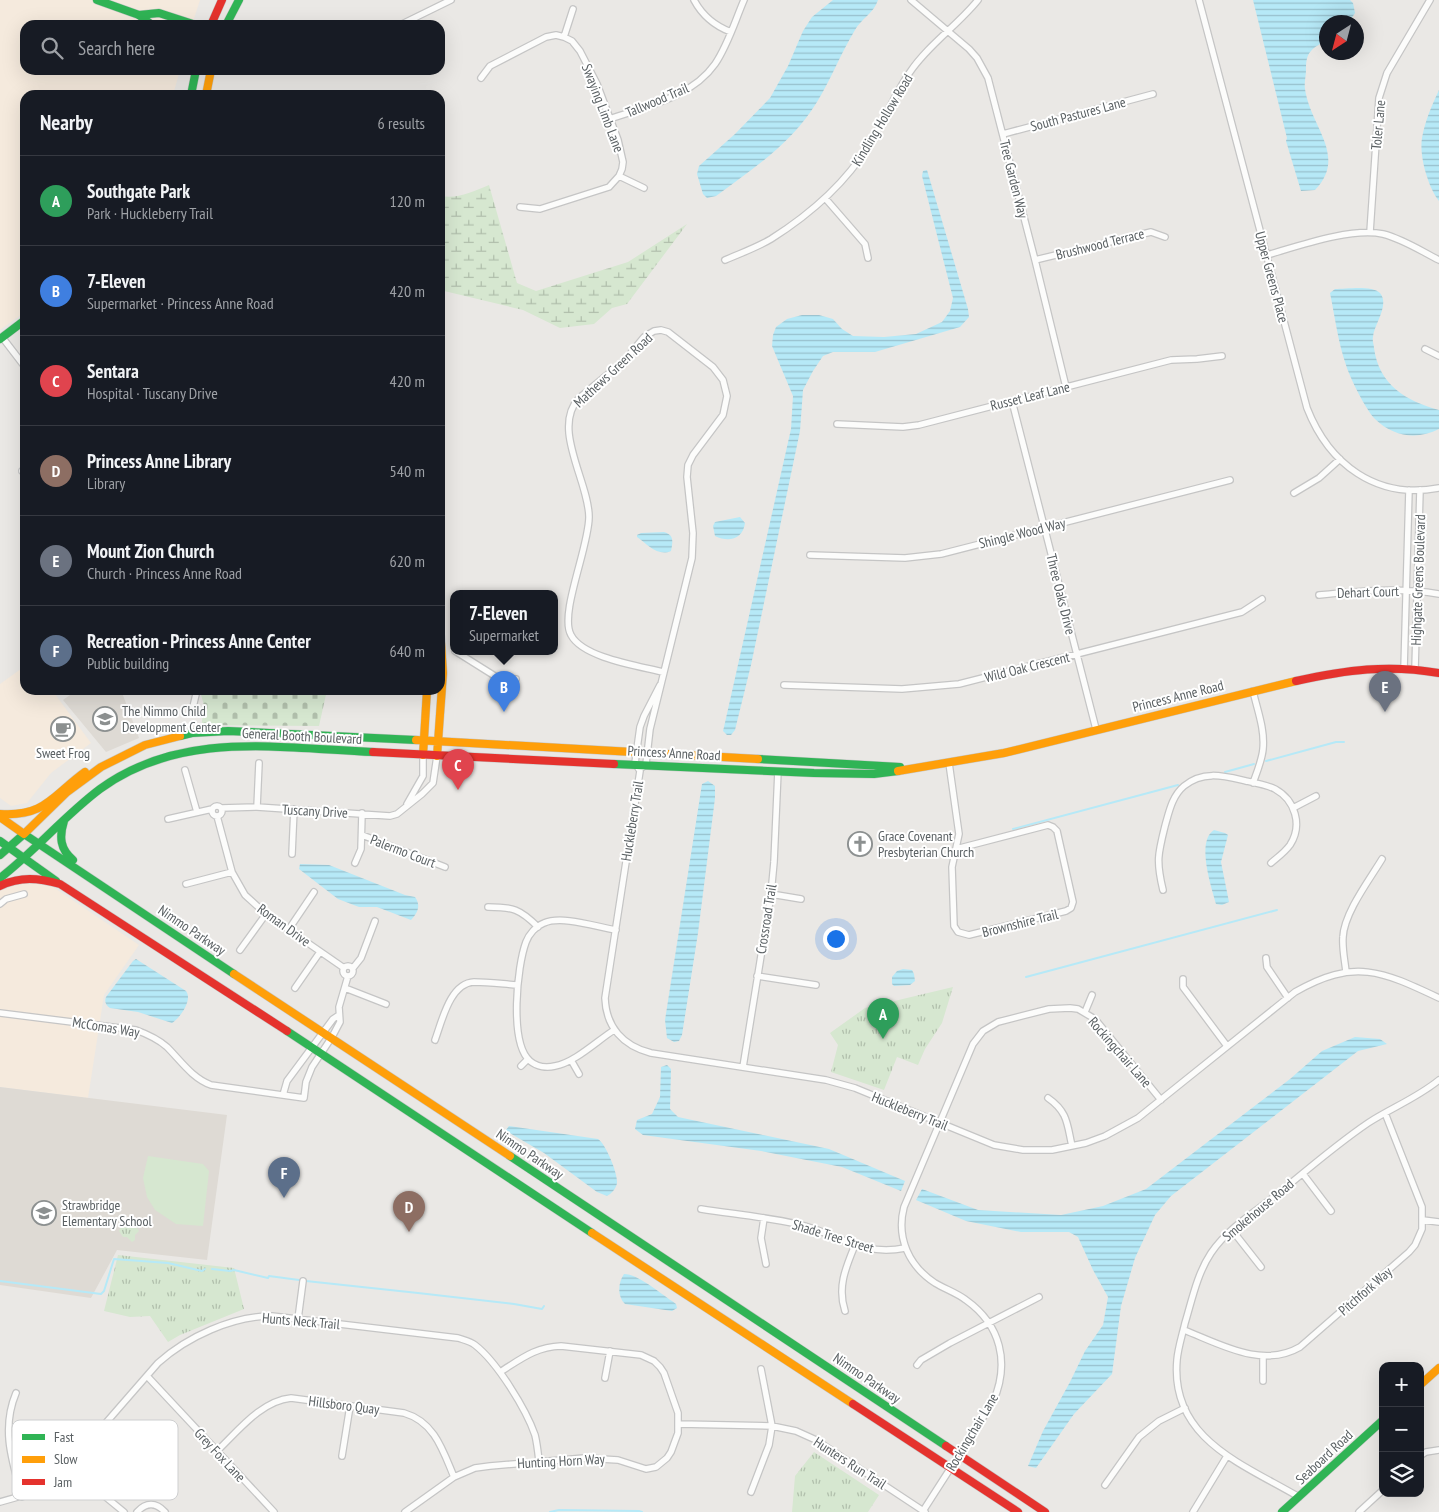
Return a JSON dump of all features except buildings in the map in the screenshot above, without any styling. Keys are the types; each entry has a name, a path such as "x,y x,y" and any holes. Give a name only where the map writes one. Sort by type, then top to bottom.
{"main road":[{"path":"97,0 139,15 146,20"},
{"path":"213,20 222,0"},
{"path":"229,20 239,0"},
{"path":"139,15 159,13 181,20"},
{"path":"192,90 195,75"},
{"path":"207,90 210,75"},
{"path":"1,338 20,324"},
{"name":"Princess Anne Road","path":"437,756 868,774 925,767 1004,753 1096,729 1336,672 1404,668 1439,673"},
{"path":"423,755 427,695"},
{"path":"437,756 442,695"},
{"name":"General Booth Boulevard","path":"0,855 67,792 101,767 145,745 192,732 240,731 438,740"},
{"name":"Princess Anne Road","path":"438,740 648,753 769,758 876,766 925,767"},
{"name":"General Booth Boulevard","path":"0,878 24,859 88,798 118,777 151,761 194,749 239,746 437,756"},
{"path":"0,816 19,816 37,812 80,774 86,770 101,767"},
{"name":"Nimmo Parkway","path":"0,816 24,834 1045,1512"},
{"path":"64,821 60,838 62,849 66,854 118,889 140,910"},
{"path":"0,841 60,884 321,1053 558,1212 1018,1512"},
{"path":"0,886 12,880 29,877 60,884"},
{"path":"1424,1381 1439,1368"},
{"name":"Seaboard Road","path":"1282,1512 1379,1424"}],"street":[{"path":"410,20 451,0"},
{"path":"694,0 710,21 731,32"},
{"name":"Tallwood Trail","path":"610,119 678,94 694,85 709,72 716,63 744,0"},
{"name":"Tree Garden Way","path":"911,0 969,49 982,67 992,90 1066,387"},
{"name":"Kindling Hollow Road","path":"725,260 770,240 825,198 840,184 861,157 910,72 929,48 964,17 978,0"},
{"name":"Upper Greens Place","path":"1199,0 1307,408 1321,437 1340,459 1358,474 1369,480 1394,488 1409,490 1439,488"},
{"name":"Toler Lane","path":"1370,232 1379,98 1387,73 1430,0"},
{"path":"480,78 490,66 546,37 556,35 564,37 574,9"},
{"name":"Swaying Limb Lane","path":"564,37 580,50 597,84 622,153 623,162 620,176"},
{"name":"South Pastures Lane","path":"1003,134 1153,94"},
{"path":"520,207 540,209 603,190 614,183 620,176 644,188"},
{"path":"825,198 865,244 868,258"},
{"name":"Brushwood Terrace","path":"1035,260 1151,232 1164,237"},
{"path":"1267,256 1345,234 1370,232 1392,237 1439,260"},
{"name":"Mathews Green Road","path":"646,764 650,729 660,685 664,672 692,558 692,533 687,477 688,465 693,455 723,415 727,396 723,380 713,367 668,332 661,330 654,331 644,337 625,360 574,403 570,412 569,433 589,515 583,553 567,616 571,637 582,649 597,655 664,672"},
{"path":"1,338 20,361"},
{"path":"1425,349 1439,356"},
{"name":"Russet Leaf Lane","path":"837,424 904,427 920,425 1171,360 1222,356"},
{"name":"Three Oaks Drive","path":"1012,401 1096,729"},
{"path":"1294,493 1319,478 1340,459"},
{"name":"Shingle Wood Way","path":"810,555 905,558 941,554 1230,480"},
{"name":"Highgate Greens Boulevard","path":"1404,668 1409,490"},
{"name":"Highgate Greens Boulevard","path":"1415,669 1420,490"},
{"name":"Dehart Court","path":"1319,595 1367,590 1439,594"},
{"name":"Wild Oak Crescent","path":"784,685 902,689 935,687 982,679 1242,612 1262,599"},
{"path":"461,655 498,678 516,679"},
{"name":"Mathews Green Road","path":"636,752 644,716 660,685"},
{"path":"1253,691 1263,731 1261,760 1254,783"},
{"path":"193,707 196,695"},
{"name":"Huckleberry Trail","path":"636,752 635,763 640,771 605,998 607,1015 614,1030 628,1044 645,1051 842,1084 994,1145 1039,1151 1072,1146 1105,1136 1138,1118 1288,998 1322,978 1346,972 1368,972 1394,977 1439,998"},
{"path":"406,806 423,776 423,755"},
{"name":"Tuscany Drive","path":"221,808 257,807 390,816 397,814 432,783 437,756"},
{"path":"257,807 259,763"},
{"name":"Brownshire Trail","path":"949,763 959,834 952,867 954,926 958,932 968,935 1066,912 1071,908 1073,902 1057,831 1053,827 1048,825 956,849"},
{"path":"640,771 646,764"},
{"path":"185,770 197,812"},
{"name":"Crossroad Trail","path":"743,1067 771,894 778,771"},
{"path":"1163,890 1158,871 1158,855 1169,809 1180,790 1195,779 1211,775 1254,783 1276,790 1284,795 1293,808 1297,822 1295,837 1285,852 1271,863"},
{"path":"1293,808 1316,796"},
{"path":"168,819 212,809 215,806 221,808 221,812 217,816 212,814 212,809"},
{"path":"292,854 294,809"},
{"path":"355,864 361,849 362,813"},
{"name":"Roman Drive","path":"217,816 232,872 245,895 266,914 344,968"},
{"name":"Palermo Court","path":"362,836 444,867"},
{"path":"1346,972 1343,946 1344,926 1348,915 1382,859"},
{"path":"186,884 232,872"},
{"path":"289,929 314,892"},
{"path":"0,904 24,894"},
{"path":"771,894 801,899"},
{"path":"488,907 507,907 519,910 538,926"},
{"path":"240,950 266,914"},
{"path":"614,1030 571,1060 557,1066 535,1065 528,1059 522,1048 519,1030 517,986 526,942 538,926 557,920 616,930"},
{"path":"321,1053 332,1038 340,1022 340,1003 348,976 353,973 353,968 361,958 375,921"},
{"path":"295,988 320,952"},
{"path":"1266,958 1268,967 1288,998"},
{"path":"348,976 344,973 344,968 348,966 353,968"},
{"path":"757,976 816,985"},
{"path":"1183,979 1183,988 1226,1046"},
{"path":"434,1040 452,995 461,986 474,982 517,986"},
{"path":"345,988 386,1004"},
{"path":"1085,1012 1092,996"},
{"name":"Rockingchair Lane","path":"924,1511 993,1402 1002,1371 997,1340 981,1313 965,1298 944,1289 923,1274 910,1258 905,1248 901,1228 904,1207 973,1044 983,1031 998,1022 1049,1009 1070,1008 1085,1012 1095,1019 1161,1100"},
{"name":"McComas Way","path":"0,1013 136,1030 165,1046 196,1077 211,1085 304,1098 306,1082 312,1067 321,1053"},
{"path":"283,1095 288,1081 333,1019 339,1015"},
{"path":"520,1066 528,1059"},
{"path":"571,1060 579,1074"},
{"name":"Smokehouse Road","path":"1299,1497 1227,1456 1204,1437 1190,1419 1180,1395 1177,1373 1179,1346 1196,1284 1213,1250 1232,1230 1358,1130 1419,1095 1439,1080"},
{"path":"1048,1098 1059,1106 1066,1119 1072,1146"},
{"path":"1385,1113 1422,1207 1423,1220 1439,1222"},
{"path":"1302,1174 1331,1211"},
{"name":"Shade Tree Street","path":"701,1209 800,1224 855,1245 882,1251 905,1248"},
{"path":"764,1218 762,1238 766,1264"},
{"name":"Pitchfork Way","path":"1184,1330 1236,1350 1263,1356 1277,1356 1292,1351 1340,1314 1409,1252 1420,1235 1423,1220"},
{"path":"1232,1230 1261,1267"},
{"path":"844,1311 841,1295 842,1282 855,1245"},
{"path":"298,1319 302,1281"},
{"path":"917,1365 921,1360 1039,1297"},
{"name":"Hunts Neck Trail","path":"108,1420 158,1362 178,1346 236,1320 260,1316 298,1319 458,1338 474,1344 500,1372 531,1425 538,1446 539,1461"},
{"name":"Hunting Horn Way","path":"405,1512 454,1477 483,1467 560,1458 605,1458 651,1469 662,1463 671,1452 678,1432 677,1406 660,1367 654,1361 641,1355 550,1346 533,1351 500,1372"},
{"path":"605,1378 610,1351"},
{"path":"1263,1356 1263,1381"},
{"path":"751,1492 769,1445 772,1426 761,1369"},
{"name":"Grey Fox Lane","path":"146,1376 274,1512"},
{"path":"12,1461 8,1440 9,1418 16,1393"},
{"name":"Hillsboro Quay","path":"217,1451 262,1409 275,1401 292,1398 404,1413 417,1418 431,1429 436,1436 454,1477"},
{"path":"342,1456 350,1406"},
{"path":"1105,1485 1139,1437 1159,1421 1185,1408"},
{"name":"Hunters Run Trail","path":"679,1424 772,1426 796,1431 816,1440 924,1511"},
{"path":"1424,1453 1439,1450"},
{"path":"1193,1512 1227,1456"},
{"path":"1359,1512 1379,1494"},
{"path":"109,1500 124,1512"},
{"path":"136,1512 149,1504 158,1506 165,1512"}],"shaded area":[{"path":"0,0 200,0 194,20 20,20 20,75 179,75 174,90 20,90 20,316 0,330"},
{"path":"20,670 20,695 56,695 91,743 51,773 27,803 11,806 0,798 0,684"},
{"name":"The Nimmo Child Development Center","path":"70,695 123,695 139,738 106,752 63,700"},
{"path":"30,882 53,887 139,945 104,995 88,1098 0,1087 0,891 8,887"},
{"path":"0,1087 227,1115 207,1260 117,1250 91,1298 0,1285"}],"green space":[{"path":"489,185 517,283 536,291 628,262 687,224 627,304 612,308 594,324 560,328 523,310 445,291 445,197 459,196"},
{"path":"201,695 326,695 319,726 202,725 203,703"},
{"path":"953,987 942,1023 925,1049 918,1065 897,1057 884,1090 831,1072 838,1045 830,1033 865,1008"},
{"path":"148,1156 203,1164 209,1171 203,1226 176,1224 155,1210 147,1197 143,1178"},
{"path":"123,1223 129,1228 134,1224 139,1231 132,1242 127,1237 123,1237 119,1231"},
{"path":"118,1255 234,1268 244,1309 180,1335 168,1342 150,1316 130,1317 104,1311"},
{"path":"814,1452 879,1495 868,1512 792,1512 795,1476"}],"water":[{"path":"833,0 878,0 874,9 855,30 817,102 796,130 744,176 716,196 707,198 703,194 697,174 699,166 735,134 770,98 788,66 803,31 812,17"},
{"path":"1253,0 1350,0 1353,3 1354,15 1319,15 1319,45 1308,55 1307,60 1305,89 1308,103 1328,153 1328,165 1324,177 1315,190 1301,191 1286,141 1287,138"},
{"path":"1439,90 1439,201 1431,188 1425,171 1421,145 1427,119"},
{"path":"927,170 969,317 960,327 875,352 833,352 823,356 813,371 803,390 800,431 751,665 735,730 731,735 727,735 723,731 791,429 793,396 772,346 773,335 776,327 787,319 802,315 819,315 833,319 842,329 853,336 884,337 916,334 942,322 950,311 953,298 922,176 923,171"},
{"path":"1365,288 1380,293 1383,303 1373,340 1377,361 1388,382 1396,390 1416,402 1439,410 1439,429 1423,435 1406,435 1390,430 1371,415 1348,371 1343,356 1330,293 1335,289"},
{"path":"740,517 745,523 738,536 725,539 715,536 713,526 715,522"},
{"path":"664,532 671,537 671,551 657,551 637,537 641,533"},
{"path":"708,781 715,786 715,798 698,933 682,1035 679,1041 674,1042 667,1038 665,1020 702,784"},
{"path":"1214,830 1228,835 1221,862 1229,902 1222,905 1216,904 1206,864 1206,844"},
{"path":"300,864 329,865 405,895 415,897 418,903 417,912 411,920 377,907 359,907 338,899 299,869"},
{"path":"136,959 186,991 188,995 187,1004 179,1017 172,1023 138,1012 110,1008 106,1005 106,997"},
{"path":"903,969 912,970 915,981 910,985 894,986 892,984 892,977 897,971"},
{"path":"1355,1037 1380,1039 1387,1044 1358,1051 1171,1196 1155,1215 1135,1258 1121,1306 1112,1374 1074,1414 1036,1468 1028,1466 1043,1431 1085,1351 1103,1325 1108,1297 1078,1237 1069,1232 1021,1232 966,1221 916,1200 922,1189 978,1210 1061,1215 1103,1206 1146,1189 1290,1079 1322,1051"},
{"path":"667,1065 671,1069 670,1109 678,1117 829,1149 905,1181 901,1191 842,1167 761,1151 643,1135 635,1129 637,1120 652,1114 660,1097 661,1067"},
{"path":"509,1126 598,1139 614,1166 617,1183 612,1193 607,1196 597,1192 544,1153 508,1132 506,1130"},
{"path":"624,1274 636,1277 649,1284 676,1304 677,1308 672,1311 625,1304 622,1301 619,1289 620,1281"}],"waterway":[{"path":"1266,761 1336,742 1344,742"},
{"path":"1225,772 1254,764"},
{"path":"1013,829 1178,785"},
{"path":"1026,977 1277,910"},
{"path":"0,1281 101,1294 104,1291 114,1259 168,1263 202,1271 205,1269"},
{"path":"212,1269 234,1270 268,1278 269,1276 299,1280"},
{"path":"306,1281 514,1304 542,1309 544,1306"},
{"path":"550,1512 559,1510 642,1512"}],"traffic: fast":[{"path":"97,0 139,15 146,20"},
{"path":"229,20 239,0"},
{"path":"139,15 159,13 181,20"},
{"path":"192,90 195,75"},
{"path":"0,339 20,324"},
{"path":"180,736 192,733 228,731 416,740"},
{"path":"0,878 74,810 100,789 131,770 163,758 197,750 231,747 266,746 373,752"},
{"path":"758,759 900,767"},
{"path":"614,764 814,773 874,774 898,771"},
{"path":"64,821 61,832 63,847 73,860"},
{"path":"0,855 24,834 234,974"},
{"path":"0,841 56,881"},
{"path":"287,1031 592,1233"},
{"path":"510,1156 946,1446"},
{"path":"1282,1512 1379,1424"}],"traffic: slow":[{"path":"207,90 210,75"},
{"path":"898,771 1004,753 1296,681"},
{"path":"423,755 427,695"},
{"path":"437,756 441,695"},
{"path":"0,817 24,834 67,792 101,767 145,745 180,736"},
{"path":"416,740 758,759"},
{"path":"0,814 28,812 38,808 55,797 85,772"},
{"path":"234,974 510,1156"},
{"path":"592,1233 853,1404"},
{"path":"1424,1381 1439,1368"}],"traffic: jam":[{"path":"213,20 222,0"},
{"path":"1296,681 1350,671 1367,670 1402,669 1439,673"},
{"path":"373,752 614,764"},
{"path":"0,886 22,879 45,880 60,884 287,1031"},
{"path":"853,1404 1018,1512"},
{"path":"946,1446 1045,1512"}],"place":[{"name":"7-Eleven","path":"504,712"},
{"name":"Mount Zion Church","path":"1385,712"},
{"name":"The Nimmo Child Development Center","path":"105,719"},
{"name":"Sweet Frog","path":"63,729"},
{"name":"Sentara","path":"458,790"},
{"name":"Grace Covenant Presbyterian Church","path":"860,844"},
{"name":"Southgate Park","path":"883,1039"},
{"name":"Recreation - Princess Anne Center","path":"284,1198"},
{"name":"Strawbridge Elementary School","path":"44,1213"},
{"name":"Princess Anne Library","path":"409,1232"}]}
